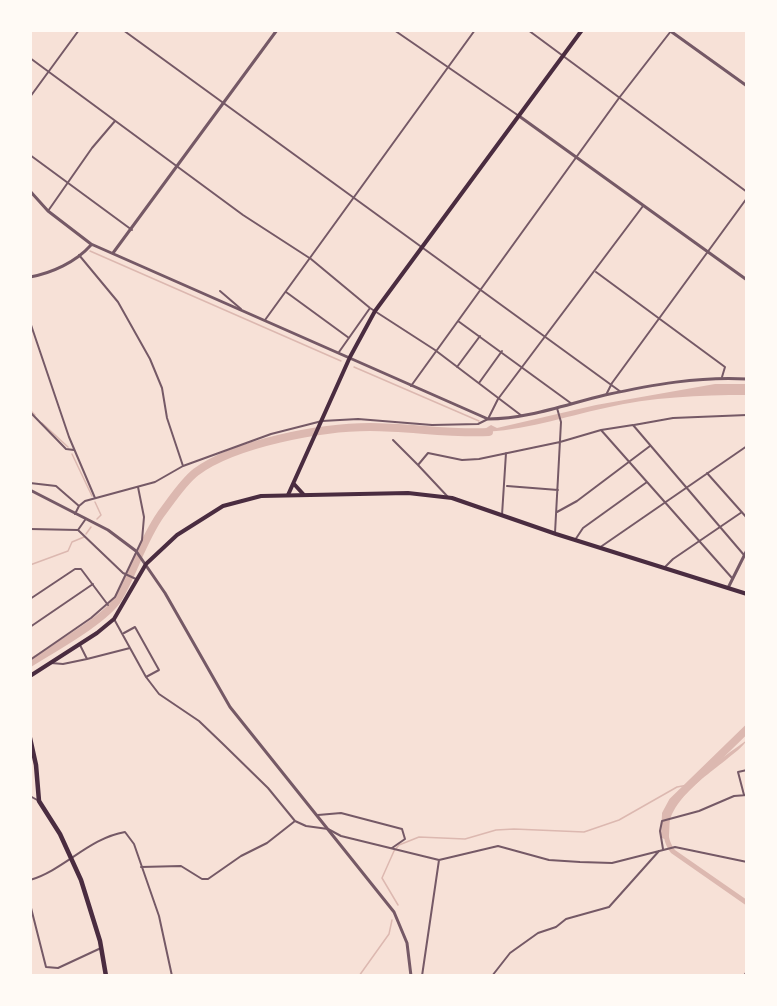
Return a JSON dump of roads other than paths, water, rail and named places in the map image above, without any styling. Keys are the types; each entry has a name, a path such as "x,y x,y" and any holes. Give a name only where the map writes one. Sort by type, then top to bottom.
{"highway":[{"path":"30,738 36,765 39,801 72,860 85,892 101,948 106,976"}],"main road":[{"path":"288,495 372,310 582,30"},
{"path":"294,483 304,495"},
{"path":"30,676 80,645 114,619 139,580 146,564 177,535 223,506 246,498 408,493 448,497 599,548 747,594"}],"street":[{"path":"30,97 79,30"},
{"path":"123,30 480,290 612,383 621,392"},
{"path":"113,254 277,30"},
{"path":"394,30 447,69 519,116 706,253 747,280"},
{"path":"265,320 475,30"},
{"path":"528,30 747,192"},
{"path":"411,386 670,30 747,86"},
{"path":"30,58 243,215 311,259 372,310 435,350 522,416"},
{"path":"48,211 67,182 115,121"},
{"path":"30,155 132,230"},
{"path":"30,191 48,211 91,244 488,419"},
{"path":"606,395 612,383 747,198"},
{"path":"488,419 498,399 643,206"},
{"path":"30,277 55,270 79,255 91,244"},
{"path":"79,255 118,302 150,358 162,388 167,418 183,466"},
{"path":"595,272 725,368 722,378"},
{"path":"220,291 244,311"},
{"path":"286,292 349,338"},
{"path":"339,352 372,310"},
{"path":"457,320 572,404"},
{"path":"30,322 84,478 95,498"},
{"path":"457,367 480,336"},
{"path":"479,384 502,351"},
{"path":"75,514 79,506 95,498 155,482 183,466 271,434 321,423 358,419 458,425 478,424 488,419 522,416 621,392 722,378 747,379"},
{"path":"556,534 561,422 557,408"},
{"path":"30,412 66,449 74,450"},
{"path":"418,465 428,453 462,460 560,442 601,430 673,418 747,415"},
{"path":"633,425 744,555"},
{"path":"601,430 732,578"},
{"path":"393,440 448,497"},
{"path":"557,512 650,446"},
{"path":"599,548 747,446"},
{"path":"502,515 506,485 506,453"},
{"path":"707,473 747,518"},
{"path":"575,540 583,528 647,482"},
{"path":"30,483 56,486 79,506"},
{"path":"506,485 558,490"},
{"path":"30,660 108,605 115,597 142,540 144,517 138,487"},
{"path":"30,490 119,537 146,564 225,699 394,912 407,943 411,976"},
{"path":"664,569 673,559 742,512"},
{"path":"78,530 86,519"},
{"path":"30,529 78,530 126,575 139,580"},
{"path":"728,588 747,550"},
{"path":"30,599 75,569 81,569 108,605"},
{"path":"30,627 93,584"},
{"path":"114,619 124,633 146,677 159,694 199,721 268,788 295,821 314,828 328,829 341,836 439,860 498,846 549,860 612,863 675,847 747,862"},
{"path":"124,633 135,627 159,670 146,677"},
{"path":"80,645 87,659"},
{"path":"51,663 63,664 130,648"},
{"path":"492,976 510,953 538,933 556,927 566,919 599,911 616,901 662,850 660,831 662,821 699,811 727,798 746,795 738,772 747,770"},
{"path":"30,796 39,801"},
{"path":"318,815 341,813 402,829 405,839 392,848"},
{"path":"141,867 181,866 202,879 208,879 240,856 267,843 295,821"},
{"path":"30,880 44,876 108,836 124,832 134,844 159,916 172,976"},
{"path":"422,976 439,860"},
{"path":"30,904 46,967 58,968 101,948"},
{"path":"744,976 747,971"}],"waterway":[{"path":"90,251 341,361"},
{"path":"354,367 479,421"},
{"path":"30,410 35,415"},
{"path":"42,423 68,447"},
{"path":"30,663 77,634 111,607 124,589 161,514 191,476 213,462 256,445 328,430 370,427 489,432"},
{"path":"72,454 92,496"},
{"path":"95,502 101,515 97,519"},
{"path":"86,534 91,527"},
{"path":"30,565 68,551 72,542 84,537"},
{"path":"665,835 666,814 673,801 747,729"},
{"path":"398,905 382,878 399,845 419,837 465,839 496,830 584,832 619,820 677,787 688,785"},
{"path":"359,976 389,934 392,920"}]}
